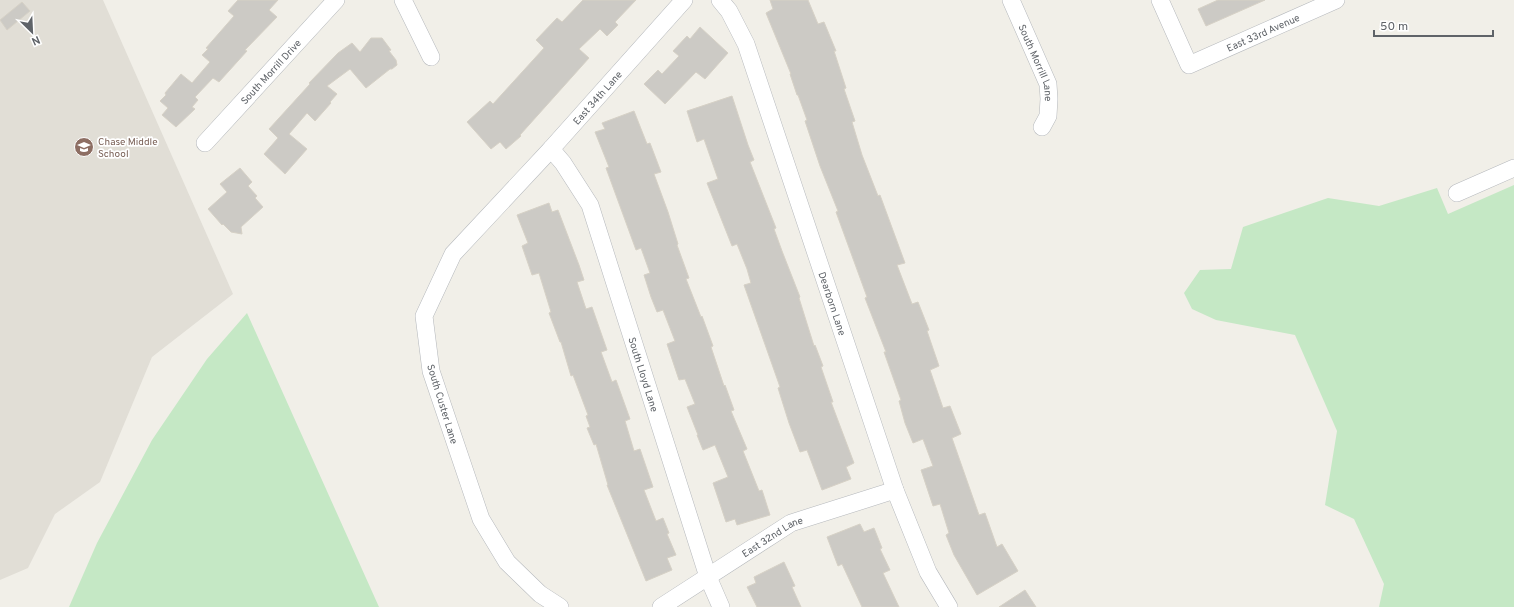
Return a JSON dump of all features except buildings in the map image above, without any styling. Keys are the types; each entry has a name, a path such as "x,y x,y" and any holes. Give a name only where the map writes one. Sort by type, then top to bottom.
{"street":[{"name":"South Morrill Drive","path":"205,143 336,0"},
{"path":"403,0 431,57"},
{"name":"East 34th Lane","path":"509,192 551,149 684,0"},
{"name":"Dearborn Lane","path":"720,0 729,11 746,44 895,490 928,572 949,607"},
{"name":"South Morrill Lane","path":"1011,0 1048,84 1048,116 1042,126"},
{"name":"East 33rd Avenue","path":"1160,0 1189,65 1336,0"},
{"name":"South Lloyd Lane","path":"551,149 564,163 590,205 708,577 721,607"},
{"path":"1457,193 1514,168"},
{"name":"South Custer Lane","path":"509,192 452,254 424,316 431,372 481,519 507,562 540,594 560,607"},
{"name":"East 32nd Lane","path":"661,607 791,523 895,490"}],"shaded area":[{"name":"Chase Middle School","path":"0,0 103,0 233,294 152,357 100,482 55,514 28,568 0,580"}],"green space":[{"path":"1514,185 1514,607 1379,607 1384,584 1354,519 1325,505 1337,431 1295,335 1216,320 1192,309 1184,293 1200,270 1231,269 1243,227 1328,198 1379,206 1437,188 1448,214"},
{"path":"247,313 379,607 69,607 97,543 152,440 207,359"}],"place":[{"name":"Chase Middle School","path":"84,147"}]}
